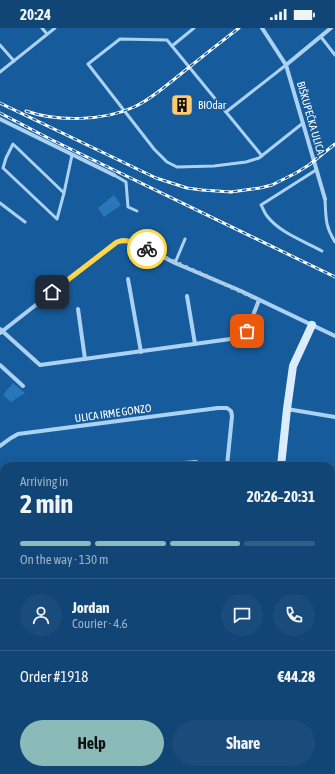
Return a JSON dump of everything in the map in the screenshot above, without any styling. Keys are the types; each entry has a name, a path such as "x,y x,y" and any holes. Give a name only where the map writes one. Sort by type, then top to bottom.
{"street":[{"name":"BIŠKUPEČKA ULICA","path":"262,28 286,65 325,199"},
{"path":"286,65 331,28"},
{"path":"0,119 114,175"},
{"path":"259,300 249,327 243,336 238,338 40,365 1,331 117,242 128,240 259,300 335,336"},
{"path":"128,279 141,352"},
{"path":"187,296 195,344"},
{"path":"78,309 85,359"},
{"path":"281,462 293,366 312,325"},
{"path":"0,365 23,386"},
{"name":"ULICA IRME GONZO","path":"0,446 18,434 227,408 231,411 232,416 227,462"},
{"path":"287,409 335,417"}],"lane":[{"path":"42,28 47,34"},
{"path":"0,72 55,28"},
{"path":"172,46 194,28"},
{"path":"323,28 326,32"},
{"path":"321,37 335,55"},
{"path":"262,156 167,40 120,39 88,64 154,149 167,162 177,168 214,166 246,162 259,158 262,156 303,123"},
{"path":"0,45 14,61"},
{"path":"226,112 286,65"},
{"path":"64,193 13,144 3,168 57,219 64,193 72,155"},
{"path":"316,170 261,205 267,216 287,233 322,251"},
{"path":"114,175 126,182 128,207 137,211"},
{"path":"325,199 326,223 335,242"},
{"path":"0,203 25,222"},
{"path":"175,262 185,239"}],"shaded area":[{"path":"114,195 121,205 104,217 98,208"},
{"path":"13,383 25,393 11,402 3,395"}],"railway":[{"path":"26,111 38,115 66,118 95,117 122,112 146,101 156,94 239,28"},
{"path":"0,103 156,178 187,188 202,190 231,192 272,185 309,165 335,144"},
{"path":"0,113 52,140 335,277"}],"way so far":[{"path":"147,249 259,300 247,331"}],"place":[{"name":"BIOdar","path":"182,105"}],"route":[{"path":"52,292 117,242 128,240 147,249"}]}
